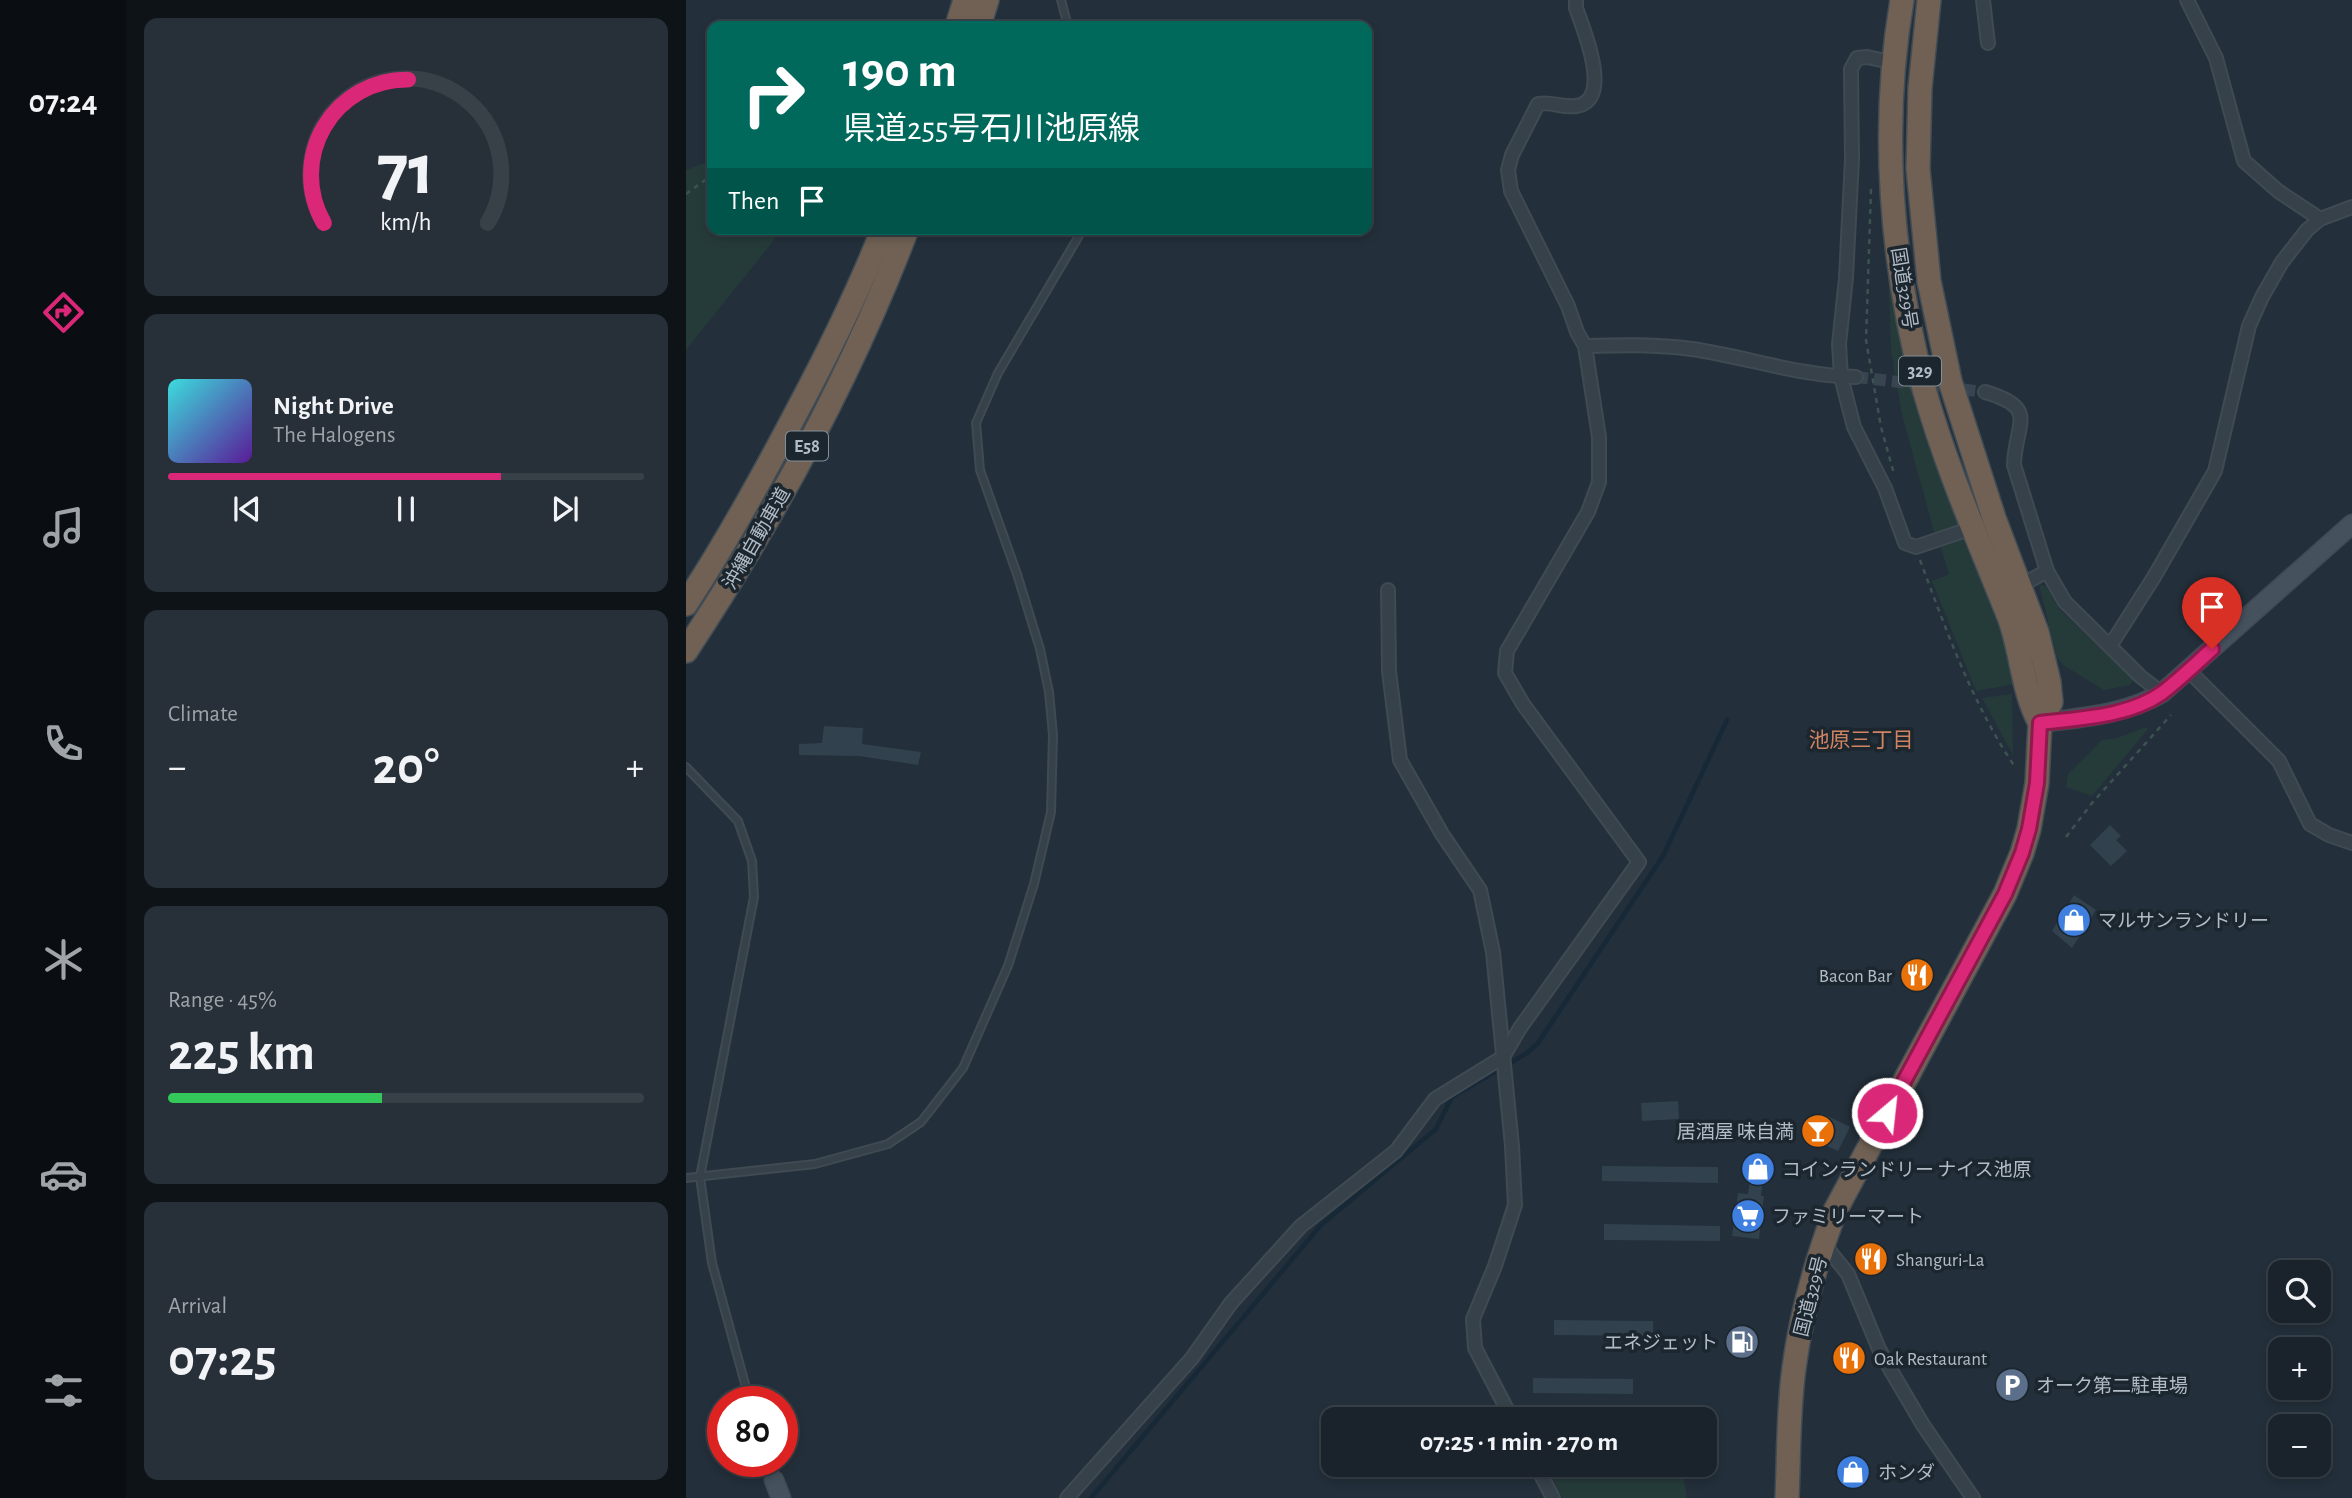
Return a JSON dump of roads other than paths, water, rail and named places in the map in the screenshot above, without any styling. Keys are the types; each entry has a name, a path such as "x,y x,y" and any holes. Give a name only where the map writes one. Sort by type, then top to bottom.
{"highway":[{"path":"959,21 965,0"},
{"path":"981,21 988,0"},
{"name":"国道329号","path":"1902,0 1890,147 1896,231 1906,307 1924,389 1972,528 2010,622 2022,662 2030,705 2040,723"},
{"name":"国道329号","path":"1787,1498 1793,1372 1802,1321 1823,1243 1835,1211 1999,906 2014,873 2034,806 2040,723 2051,702 2037,632 1978,469 1950,382 1929,281 1918,169 1920,88 1929,0"},
{"name":"沖縄自動車道","path":"686,604 750,498 829,350 880,235"},
{"name":"沖縄自動車道","path":"686,651 735,578 791,477 850,360 904,235"}],"main road":[{"path":"2040,723 2119,712 2162,693 2345,537 2352,524"},
{"path":"774,1480 781,1498"}],"street":[{"path":"1067,1498 1192,1358 1231,1303 1301,1226 1396,1151 1435,1099 1503,1057 1520,1028 1639,862 1522,705 1506,673 1507,651 1588,512 1599,482 1599,437 1585,346 1511,191 1508,170 1512,155 1538,104 1547,102 1578,106 1590,98 1594,89 1594,63 1576,8 1576,0"},
{"path":"1983,0 1988,43"},
{"path":"2186,0 2216,58 2244,162 2278,191 2320,219"},
{"path":"1895,63 1867,57 1857,58 1852,69 1852,159 1846,278 1839,344 1842,377 1854,427 1885,488 1905,543 1916,547 1972,528"},
{"path":"2110,646 2154,577 2215,471 2249,326 2262,297 2282,262 2307,230 2320,219 2352,207"},
{"path":"1585,346 1646,345 1693,349 1801,373 1856,377"},
{"path":"1985,392 2009,399 2021,414 2014,465 2047,571 2065,602 2141,677 2162,693"},
{"path":"2020,586 2047,571"},
{"path":"1388,590 1389,671 1400,760 1442,834 1480,890 1493,952 1512,1146 1515,1205 1495,1266 1473,1319 1475,1348 1507,1407"},
{"path":"2188,670 2279,761 2310,824 2329,835 2352,843"},
{"path":"1823,1243 1848,1274 1879,1349 1973,1498"},
{"path":"1542,1477 1553,1498"}],"lane":[{"path":"1062,0 1067,21"},
{"path":"686,1178 814,1164 888,1143 921,1122 962,1068 1008,966 1034,884 1051,812 1053,735 1041,649 980,470 976,424 998,373 1079,235"},
{"path":"686,767 738,821 752,861 754,897 700,1177 712,1263 746,1386"}],"waterway":[{"path":"1091,1498 1321,1225 1436,1129 1452,1097 1527,1053 1538,1043 1663,856 1727,720"}],"tunnel":[{"path":"1856,377 1985,392"}],"place":[{"name":"マルサンランドリー","path":"2074,920"},
{"name":"Bacon Bar","path":"1917,975"},
{"name":"居酒屋 味自満","path":"1818,1131"},
{"name":"コインランドリー ナイス池原","path":"1758,1169"},
{"name":"ファミリーマート","path":"1748,1216"},
{"name":"Shanguri-La","path":"1871,1259"},
{"name":"エネジェット","path":"1742,1342"},
{"name":"Oak Restaurant","path":"1849,1358"},
{"name":"オーク第二駐車場","path":"2012,1385"},
{"name":"ホンダ","path":"1853,1472"}],"district":[{"name":"池原三丁目","path":"1861,740"}]}
